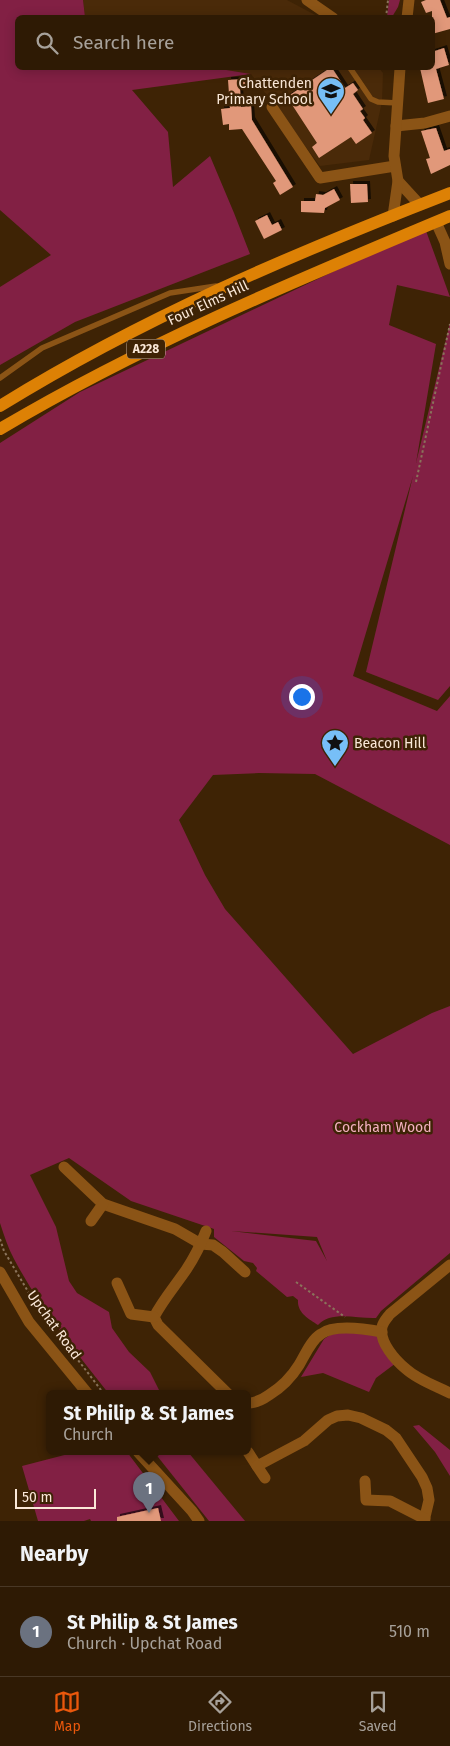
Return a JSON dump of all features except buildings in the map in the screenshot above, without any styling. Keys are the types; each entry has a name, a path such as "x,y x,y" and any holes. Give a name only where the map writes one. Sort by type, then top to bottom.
{"main road":[{"name":"A228","path":"392,216 450,193"},
{"name":"Four Elms Hill","path":"0,406 36,384 152,322 229,284 392,216"},
{"name":"A228","path":"436,222 450,216"},
{"name":"Four Elms Hill","path":"0,429 76,385 196,325 297,280 436,222"}],"street":[{"path":"307,0 329,15"},
{"path":"406,15 409,0"},
{"path":"392,216 398,181 396,126 400,70"},
{"path":"272,107 320,178 396,166"},
{"path":"396,126 425,123 450,116"},
{"path":"398,181 420,205"},
{"path":"436,222 445,242 450,264"},
{"path":"64,1167 103,1204 176,1229 201,1244 212,1245 245,1272"},
{"path":"91,1221 103,1204"},
{"path":"154,1317 187,1268 206,1231"},
{"path":"450,1265 390,1314 384,1321 382,1332 383,1340 390,1352 406,1370 450,1393"},
{"name":"Upchat Road","path":"0,1272 29,1322 85,1390"},
{"path":"117,1283 131,1314 154,1317"},
{"path":"154,1317 158,1325 205,1374 223,1390"},
{"path":"251,1402 262,1400 288,1381 320,1334 329,1330 349,1329 366,1329 382,1332"},
{"path":"257,1466 304,1441 328,1420 337,1416 360,1418 386,1430 396,1438 422,1477 427,1488 429,1500 424,1520 390,1501 366,1500 365,1481"},
{"path":"141,1455 199,1521"},
{"path":"250,1455 265,1478"}],"lane":[{"path":"351,70 371,99 378,102 398,103"},
{"path":"0,378 42,348 170,293 229,284"}],"path":[{"path":"386,15 388,0"},
{"path":"416,482 450,324"},
{"path":"0,1239 4,1251 36,1305 101,1390"},
{"path":"296,1282 340,1313 346,1319 349,1329"}],"shaded area":[{"path":"83,0 287,0 315,15 85,15"},
{"name":"Chattenden Primary School","path":"226,70 381,70 383,73 382,102 369,160 320,166 251,74"}],"green space":[{"path":"0,0 83,0 85,15 15,15 15,70 226,70 251,74 132,90 168,132 173,187 210,156 250,254 75,322 0,365 0,287 51,255 0,210"},
{"path":"389,0 400,0 393,15 387,15"},
{"name":"Cockham Wood","path":"425,228 450,297 397,285 389,325 436,344 416,463 450,323 450,686 438,700 366,672 413,476 353,676 437,711 450,696 450,845 315,774 259,773 213,775 179,820 205,875 225,909 353,1054 432,1013 450,1006 450,1253 381,1311 376,1318 337,1316 323,1320 318,1325 307,1318 299,1309 298,1300 293,1296 287,1297 256,1271 257,1268 253,1263 244,1261 214,1237 214,1229 131,1201 69,1158 30,1175 56,1227 69,1281 77,1293 109,1312 112,1328 129,1352 150,1372 159,1390 106,1390 58,1329 35,1295 12,1255 0,1223 0,443 80,392","holes":["231,1231 317,1237 327,1261 316,1241"]},
{"path":"333,1333 367,1333 377,1336 396,1363 376,1378 369,1392 323,1373 301,1377 324,1339"},
{"path":"419,1425 450,1450 450,1476 435,1452 413,1426"},
{"path":"64,1455 129,1455 179,1521 91,1521 90,1519 84,1521 38,1521 22,1466"},
{"path":"156,1455 190,1455 245,1521 209,1521"}],"place":[{"name":"Chattenden Primary School","path":"331,115"},
{"name":"Beacon Hill","path":"335,767"},
{"name":"St Philip & St James","path":"149,1513"}]}
